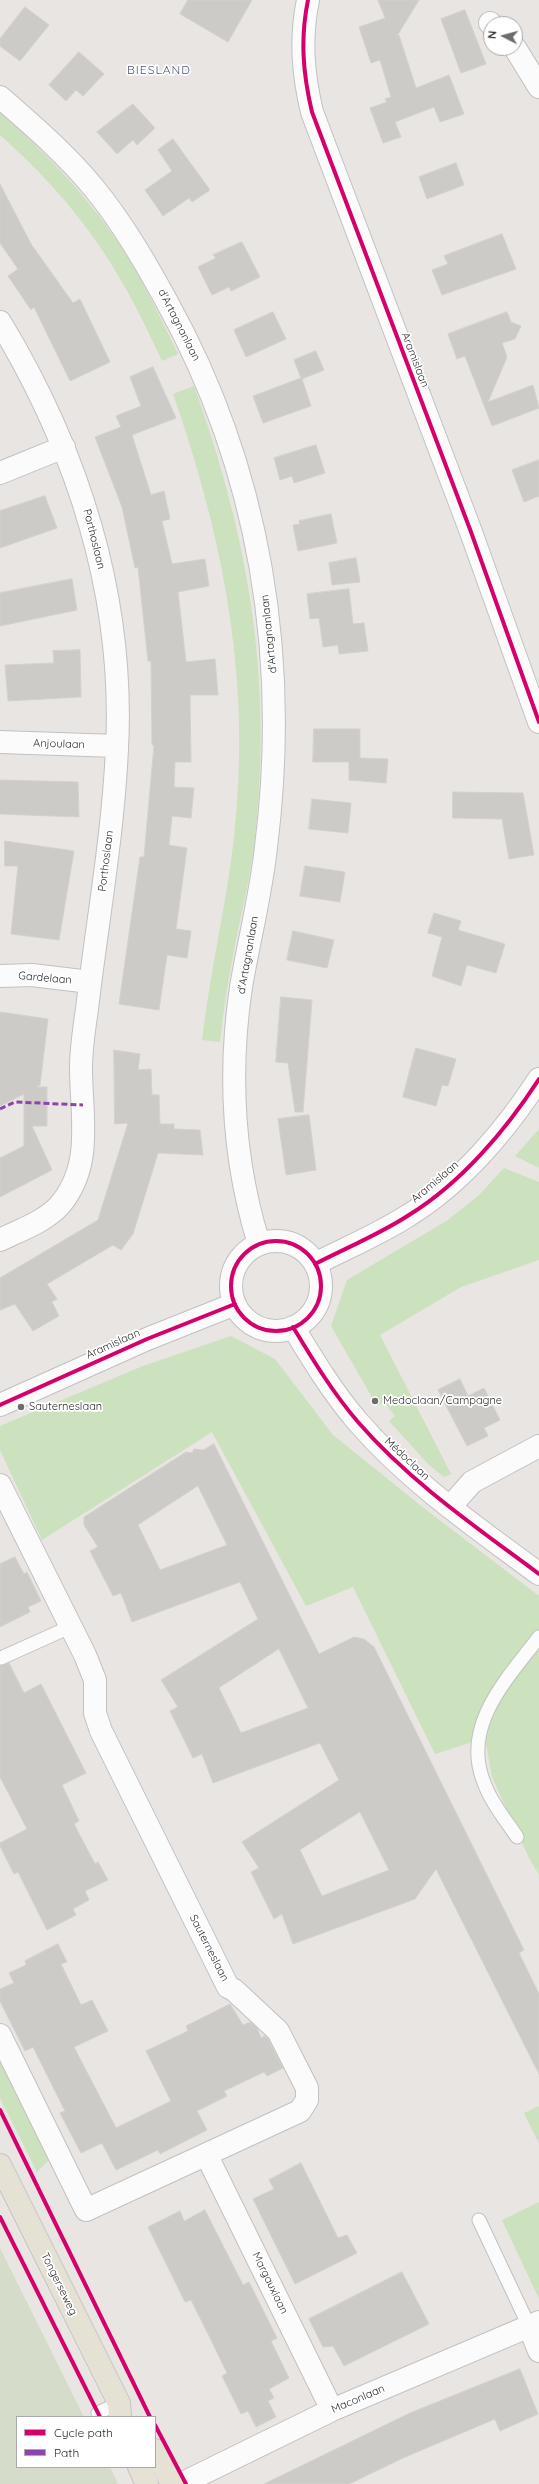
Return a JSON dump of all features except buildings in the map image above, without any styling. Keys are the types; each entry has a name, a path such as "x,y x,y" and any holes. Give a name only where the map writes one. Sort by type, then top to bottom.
{"main road":[{"name":"Tongerseweg","path":"0,2164 119,2410 134,2416"},
{"path":"156,2452 172,2484"},
{"path":"139,2468 147,2484"}],"street":[{"name":"Aramislaan","path":"308,0 304,22 302,57 312,112 468,525 539,722"},
{"path":"520,56 539,87"},
{"name":"d'Artagnanlaan","path":"0,97 75,166 113,213 145,262 204,376 243,486 254,526 264,584 273,667 274,754 266,850 241,988 233,1079 238,1155 259,1244"},
{"name":"Porthoslaan","path":"0,322 35,383 64,447 87,508 97,543 106,592 115,660 117,746 114,795 90,982 81,1068 84,1130 79,1174 70,1191 58,1207 43,1219 0,1240"},
{"path":"0,473 64,447"},
{"name":"Anjoulaan","path":"0,742 117,746"},
{"name":"Gardelaan","path":"0,976 32,975 90,982"},
{"name":"Aramislaan","path":"315,1264 409,1215 436,1195 487,1147 521,1106 539,1079"},
{"path":"270,1241 290,1243 300,1248 315,1264 320,1275 321,1288 318,1300 313,1312 304,1321 293,1328 276,1331 259,1328 245,1318 235,1304 231,1281 234,1269 244,1254 259,1244 270,1241"},
{"name":"Aramislaan","path":"0,1405 147,1339 235,1304"},
{"name":"Médoclaan","path":"293,1328 317,1367 358,1422 403,1468 450,1508 539,1574"},
{"path":"450,1508 468,1485 482,1475 539,1446"},
{"name":"Sauterneslaan","path":"0,1485 92,1671 95,1713 101,1731 228,1987 234,1990 278,2031 307,2088 307,2100 300,2111 207,2156 86,2210 0,2035"},
{"name":"Margauxlaan","path":"207,2156 332,2410"},
{"path":"534,2324 539,2351"},
{"name":"Maconlaan","path":"181,2484 332,2410 534,2324"}],"lane":[{"path":"1,1658 70,1627"},
{"path":"517,1837 482,1780 478,1757 479,1737 486,1710 539,1637"},
{"path":"479,2220 534,2324"},
{"path":"98,2413 119,2410"}],"green space":[{"path":"0,113 60,170 96,211 127,256 141,280 178,354 162,361 130,295 94,238 52,186 0,135"},
{"path":"194,386 213,442 229,497 242,553 252,608 258,664 261,721 260,778 255,837 248,882 229,978 220,1042 202,1040 234,838 239,780 239,724 236,668 229,613 219,558 207,503 173,394"},
{"path":"539,1129 539,1168 515,1156"},
{"path":"504,1168 539,1182 539,1260 461,1287 380,1335 451,1474 444,1477 429,1465 389,1421 395,1416 384,1402 377,1406 331,1326 347,1280 448,1220 479,1195"},
{"path":"231,1336 275,1359 333,1435 425,1509 539,1596 539,1875 529,1858 492,1777 485,1738 435,1754 353,1587 306,1606 212,1432 42,1540 0,1450 0,1426 143,1366"},
{"path":"0,2045 54,2155 37,2172 0,2098"},
{"path":"539,2106 539,2144 524,2113"},
{"path":"539,2202 539,2299 502,2220"},
{"path":"0,2248 84,2416 16,2416 16,2468 110,2468 118,2484 0,2484"}],"marked path":[{"path":"0,1109 15,1102 83,1105"}],"cycle path":[{"path":"308,0 303,43 306,84 312,112 471,532 539,722"},
{"path":"315,1264 375,1235 398,1222 447,1187 497,1136 539,1079"},
{"path":"276,1241 293,1245 308,1254 317,1269 321,1286 317,1303 308,1318 293,1327 276,1331 259,1327 244,1318 235,1303 231,1286 235,1269 244,1254 259,1245 276,1241"},
{"path":"0,1405 147,1339 235,1304"},
{"path":"293,1327 340,1400 378,1444 444,1503 539,1574"},
{"path":"0,2110 150,2416"},
{"path":"0,2217 100,2416"},
{"path":"156,2427 186,2484"}],"place":[{"name":"Medoclaan/Campagne","path":"375,1401"},
{"name":"Sauterneslaan","path":"21,1407"}],"district":[{"name":"BIESLAND","path":"159,70"}]}
